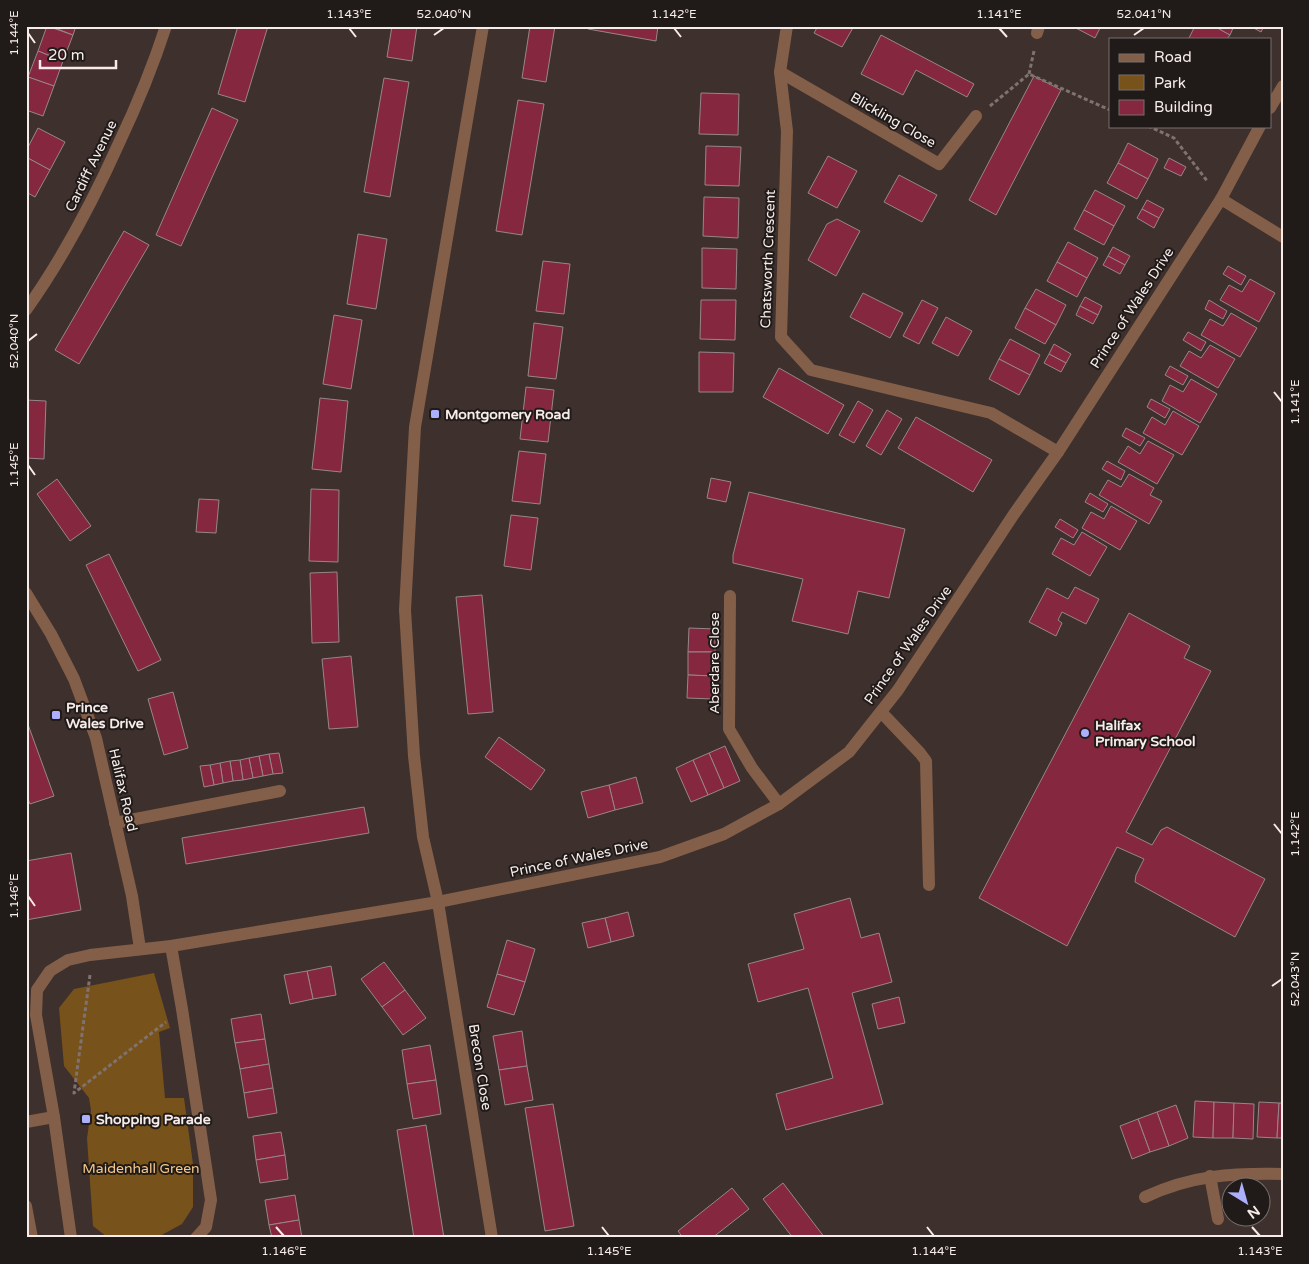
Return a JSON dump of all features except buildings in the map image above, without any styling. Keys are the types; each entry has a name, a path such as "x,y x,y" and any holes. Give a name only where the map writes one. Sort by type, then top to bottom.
{"street":[{"name":"Cardiff Avenue","path":"26,310 70,241 101,184 132,117 166,26"},
{"path":"438,902 423,837 415,765 405,610 415,427 483,26"},
{"name":"Chatsworth Crescent","path":"787,26 780,72 787,131 781,337 811,370 991,414 1058,452"},
{"name":"Blickling Close","path":"780,72 939,164 976,116"},
{"path":"1272,105 1283,86"},
{"name":"Prince of Wales Drive","path":"171,946 438,902 660,857 724,834 780,804 849,752 898,690 1014,514 1058,452 1220,199 1259,128"},
{"path":"1220,199 1283,237"},
{"name":"Halifax Road","path":"26,593 51,634 74,679 96,738 132,896 140,949"},
{"name":"Aberdare Close","path":"730,596 729,730 752,768 780,804"},
{"path":"881,712 926,761 929,885"},
{"path":"115,823 280,791"},
{"name":"Brecon Close","path":"438,902 492,1238"},
{"path":"72,1238 54,1117 36,1015 37,990 50,971 68,960 90,955 171,946 211,1200 206,1227 196,1238"},
{"path":"26,1122 54,1117"},
{"path":"1145,1197 1171,1186 1210,1176 1283,1174"},
{"path":"1210,1176 1218,1220"},
{"path":"26,1206 32,1238"}],"path":[{"path":"976,116 1030,74 1109,110"},
{"path":"1152,128 1174,138 1220,199"},
{"path":"90,955 92,960 74,1093 182,1009"}],"green space":[{"name":"Maidenhall Green","path":"154,973 170,1028 159,1032 165,1098 184,1098 193,1164 193,1207 182,1224 158,1237 107,1237 93,1226 87,1138 91,1110 89,1098 64,1066 59,1008 74,989"}],"place":[{"name":"Montgomery Road","path":"435,414"},
{"name":"Prince Wales Drive","path":"56,715"},
{"name":"Halifax Primary School","path":"1085,733"},
{"name":"Shopping Parade","path":"86,1119"}]}
